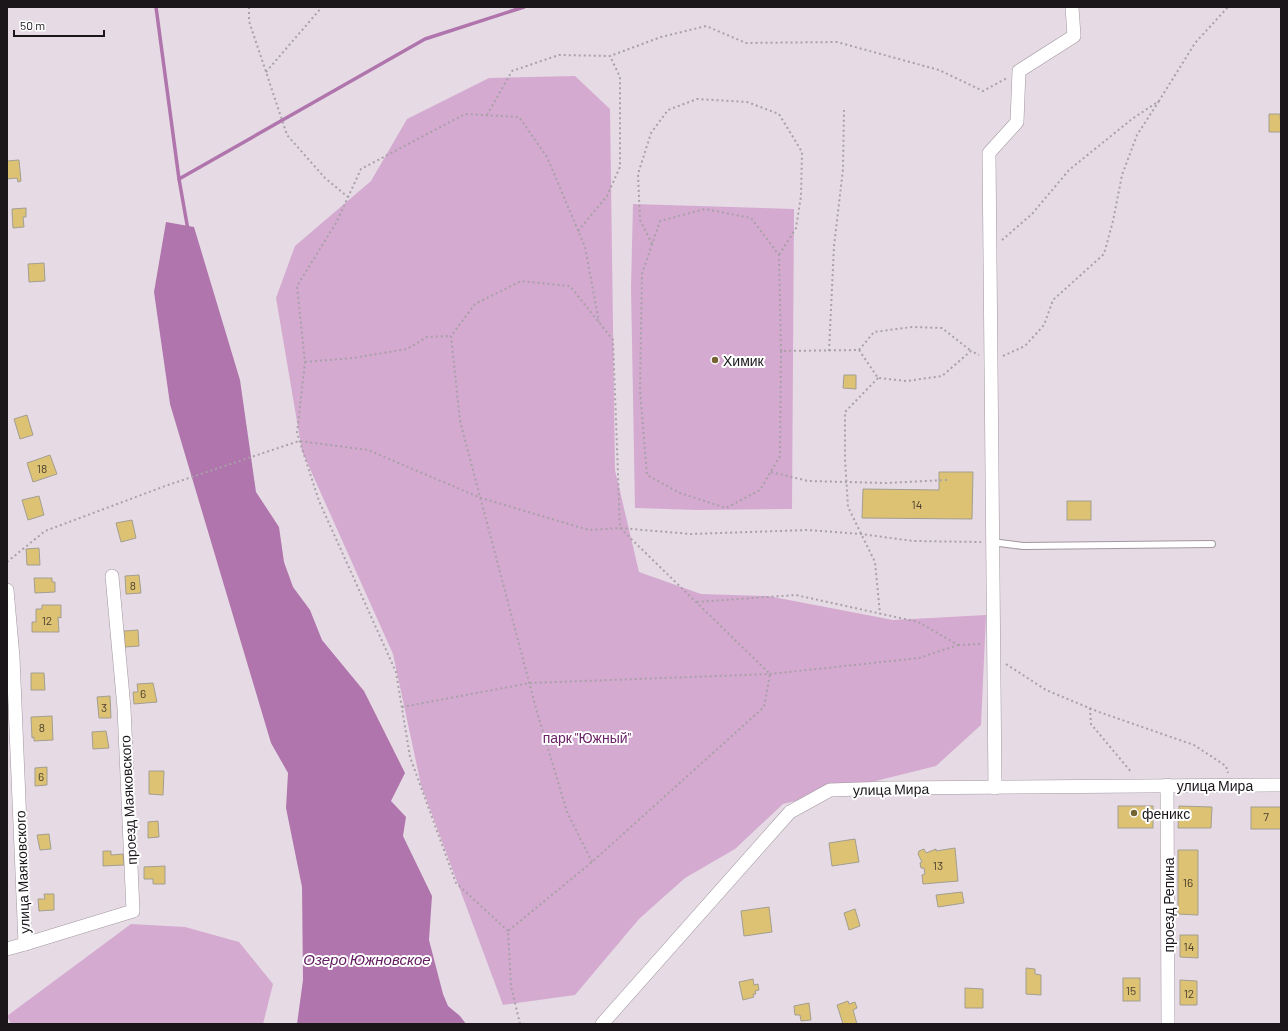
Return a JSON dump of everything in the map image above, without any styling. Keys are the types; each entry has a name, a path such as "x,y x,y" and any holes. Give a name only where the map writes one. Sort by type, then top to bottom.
{"street":[{"path":"995,788 989,153 1017,122 1019,71 1074,36 1072,7"},
{"name":"проезд Маяковского","path":"25,944 133,911 124,708 112,576"},
{"name":"улица Маяковского","path":"7,590 13,657 25,944 7,950"},
{"name":"проезд Репина","path":"1167,785 1168,1024"},
{"name":"улица Мира","path":"602,1024 790,812 830,790 888,788 1281,785"}],"lane":[{"path":"992,542 1023,546 1212,544"}],"path":[{"path":"249,7 249,21 287,135 325,178 348,197"},
{"path":"266,72 322,7"},
{"path":"781,351 859,350 874,332 912,327 942,328 971,351 990,361 1025,346 1044,325 1053,300 1104,254 1113,221 1122,175 1137,135 1195,43 1228,7"},
{"path":"487,115 512,71 559,55 610,56 661,37 706,26 746,43 837,42 939,70 983,91 1019,71"},
{"path":"578,231 607,196 620,167 620,77 610,56"},
{"path":"652,245 640,220 638,174 651,133 668,110 696,99 747,102 779,114 802,152 801,196 796,228 779,255 781,351 780,456 760,490 726,508 680,493 647,475 640,390 642,274 652,245 660,221 705,209 751,218 779,255"},
{"path":"990,251 1032,214 1069,170 1132,119 1159,101"},
{"path":"829,351 834,246 843,169 844,110"},
{"path":"520,1024 511,986 508,931 456,884 410,757 396,672 319,501 299,441 297,433 306,362 297,286 336,223 361,169 465,114 520,117 546,157 585,247 600,323"},
{"path":"592,862 567,812 530,683 460,421 451,336 475,304 521,281 570,286 600,323 613,340 620,528 770,674"},
{"path":"306,362 353,358 407,349 427,338 451,336"},
{"path":"859,350 878,378 907,381 942,376 971,351"},
{"path":"878,378 845,412 848,507 875,562 880,614"},
{"path":"7,562 45,531 168,485 299,441 368,450 481,498 590,530 620,528 691,534 808,530 861,534 914,541 992,542"},
{"path":"771,472 808,481 885,483 947,480"},
{"path":"696,602 796,595 918,622 958,645"},
{"path":"402,707 530,683 770,674 919,658 958,645 993,643"},
{"path":"993,656 1046,690 1090,708 1194,745 1226,766 1231,785"},
{"path":"508,931 592,862 764,707 770,674"},
{"path":"1090,708 1090,724 1132,772 1133,786"}],"green space":[{"name":"парк \"Южный\"","path":"575,76 610,109 615,470 639,572 701,594 768,596 893,620 986,615 981,725 936,766 783,804 735,849 685,878 639,919 575,995 503,1005 421,785 393,654 302,451 276,298 295,246 371,181 407,119 489,78"},
{"path":"633,204 794,209 792,509 697,510 635,508 631,287"},
{"path":"131,924 185,927 239,942 273,984 263,1024 11,1024 7,1016"}],"water":[{"name":"Озеро Южновское","path":"166,222 194,227 240,380 256,492 279,527 284,562 293,587 310,610 322,640 364,691 405,773 391,801 406,817 403,836 432,896 429,940 443,994 448,1006 460,1016 466,1024 297,1024 303,980 302,887 286,808 288,773 271,743 170,404 154,292"}],"building":[{"path":"1269,114 1280,114 1281,132 1269,132"},
{"path":"19,160 21,181 18,182 17,178 7,179 7,161"},
{"path":"26,208 26,217 23,217 24,227 13,228 12,209"},
{"path":"44,263 45,281 29,282 28,264"},
{"path":"844,375 856,375 856,389 843,388"},
{"path":"27,415 33,435 20,439 14,419"},
{"path":"50,455 57,474 33,482 27,463"},
{"path":"939,472 973,472 972,519 862,518 863,489 939,490"},
{"path":"39,496 44,515 28,520 22,500"},
{"path":"1067,501 1091,501 1091,520 1067,520"},
{"path":"132,520 136,538 121,542 116,523"},
{"path":"39,548 40,565 27,565 26,549"},
{"path":"139,575 141,593 126,594 125,576"},
{"path":"34,578 52,578 52,582 55,582 55,592 35,593"},
{"path":"42,605 61,605 61,618 58,617 59,632 32,632 32,622 36,622 36,609 42,609"},
{"path":"138,630 139,646 125,647 124,631"},
{"path":"31,673 44,673 45,690 31,690"},
{"path":"153,683 157,702 134,704 133,692 138,692 137,684"},
{"path":"110,696 111,718 99,718 97,697"},
{"path":"52,716 53,740 34,741 34,737 32,738 31,717"},
{"path":"106,731 109,748 93,749 92,732"},
{"path":"47,767 47,785 35,786 35,768"},
{"path":"149,771 164,771 163,795 149,794"},
{"path":"1118,806 1153,806 1153,828 1118,828"},
{"path":"1179,806 1212,807 1211,828 1178,828"},
{"path":"1251,807 1281,807 1281,829 1251,829"},
{"path":"158,821 159,837 148,838 148,822"},
{"path":"49,834 51,849 40,850 37,835"},
{"path":"855,839 859,862 832,866 829,843"},
{"path":"955,848 958,881 923,884 922,875 925,874 924,868 921,868 920,863 922,862 918,854 919,851 924,849 926,853 936,849 936,851"},
{"path":"1178,850 1198,850 1198,915 1178,914"},
{"path":"103,851 111,851 111,855 123,854 124,865 103,866"},
{"path":"165,866 165,884 153,884 153,879 144,879 144,867"},
{"path":"962,892 964,903 938,907 936,895"},
{"path":"44,894 54,894 54,910 39,911 38,899 45,899"},
{"path":"769,907 772,932 744,936 741,911"},
{"path":"855,909 860,926 849,930 844,913"},
{"path":"1180,935 1198,935 1198,958 1180,957"},
{"path":"1026,968 1035,969 1035,974 1041,975 1041,995 1026,994"},
{"path":"1123,978 1140,978 1140,1001 1123,1001"},
{"path":"753,979 754,985 758,984 759,990 755,991 756,994 753,994 754,997 743,1000 739,982"},
{"path":"1180,980 1197,981 1197,1005 1180,1005"},
{"path":"965,988 983,989 983,1008 965,1008"},
{"path":"848,1001 849,1004 855,1002 857,1008 853,1010 857,1024 843,1024 837,1005"},
{"path":"809,1003 811,1020 801,1021 800,1015 795,1015 794,1006"}],"waterway":[{"path":"156,7 179,179"},
{"path":"188,230 179,179 425,39 524,7"}],"place":[{"name":"Химик","path":"715,360"},
{"name":"феникс","path":"1134,813"}]}
